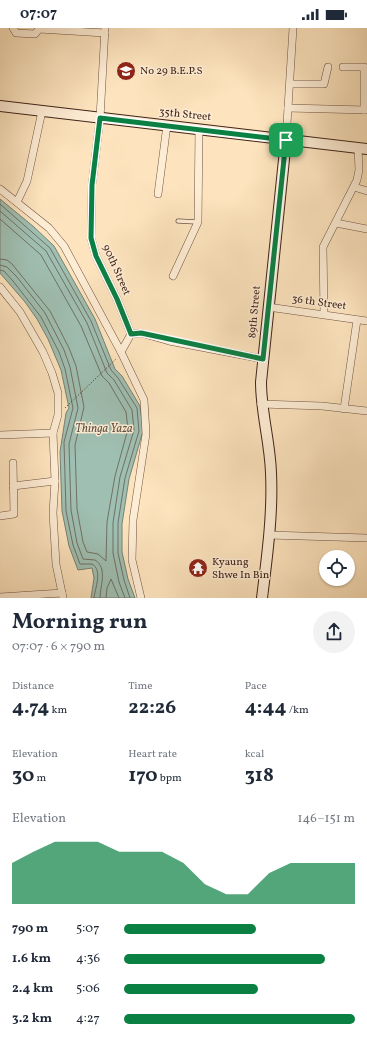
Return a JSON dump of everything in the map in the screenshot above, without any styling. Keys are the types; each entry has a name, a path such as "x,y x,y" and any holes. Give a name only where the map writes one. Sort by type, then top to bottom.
{"main road":[{"name":"35th Street","path":"0,106 362,148"},
{"name":"89th Street","path":"262,598 269,535 272,472 261,404 261,382 286,140"}],"street":[{"path":"13,28 16,33 35,34 39,29 105,30"},
{"name":"89th Street","path":"286,140 293,28"},
{"name":"90th Street","path":"105,30 100,118 92,185 91,238 96,256 117,299 131,334"},
{"path":"290,84 324,84 328,67"},
{"path":"288,108 366,110 364,67 343,67"},
{"path":"17,202 27,181 42,111"},
{"path":"158,194 167,125"},
{"path":"173,276 198,222 199,129"},
{"path":"324,314 323,247 354,187 359,170 362,148"},
{"path":"354,187 367,191"},
{"path":"0,189 52,231 64,246 121,352 144,400 147,419 132,537 132,567 140,598"},
{"path":"336,223 367,229"},
{"path":"0,287 20,312 52,373 58,393 58,415 54,433 55,481 53,513 56,564 62,595 1,597"},
{"name":"36 th Street","path":"268,307 357,320 367,320"},
{"path":"344,409 357,320"},
{"path":"121,352 131,334 141,333 263,359"},
{"path":"261,404 322,406 367,411"},
{"path":"0,435 54,433"},
{"path":"0,516 14,514 13,463"},
{"path":"13,486 55,481"},
{"path":"269,535 367,538"}],"lane":[{"path":"178,221 198,222"}],"path":[{"path":"68,406 113,362"}],"water":[{"name":"Thinga Yaza","path":"0,199 34,227 54,246 95,319 115,369 122,376 140,406 143,431 129,479 122,524 122,552 128,579 135,598 91,598 94,578 92,568 78,570 69,546 62,511 60,452 66,413 69,408 61,370 48,339 37,319 25,302 0,273"}],"place":[{"name":"No 29 B.E.P.S","path":"126,71"},
{"name":"Kyaung Shwe In Bin","path":"198,568"}],"route":[{"path":"100,118 286,140 276,223 263,359 141,333 131,334 117,299 96,256 91,238 90,222 92,185 100,118"}]}
